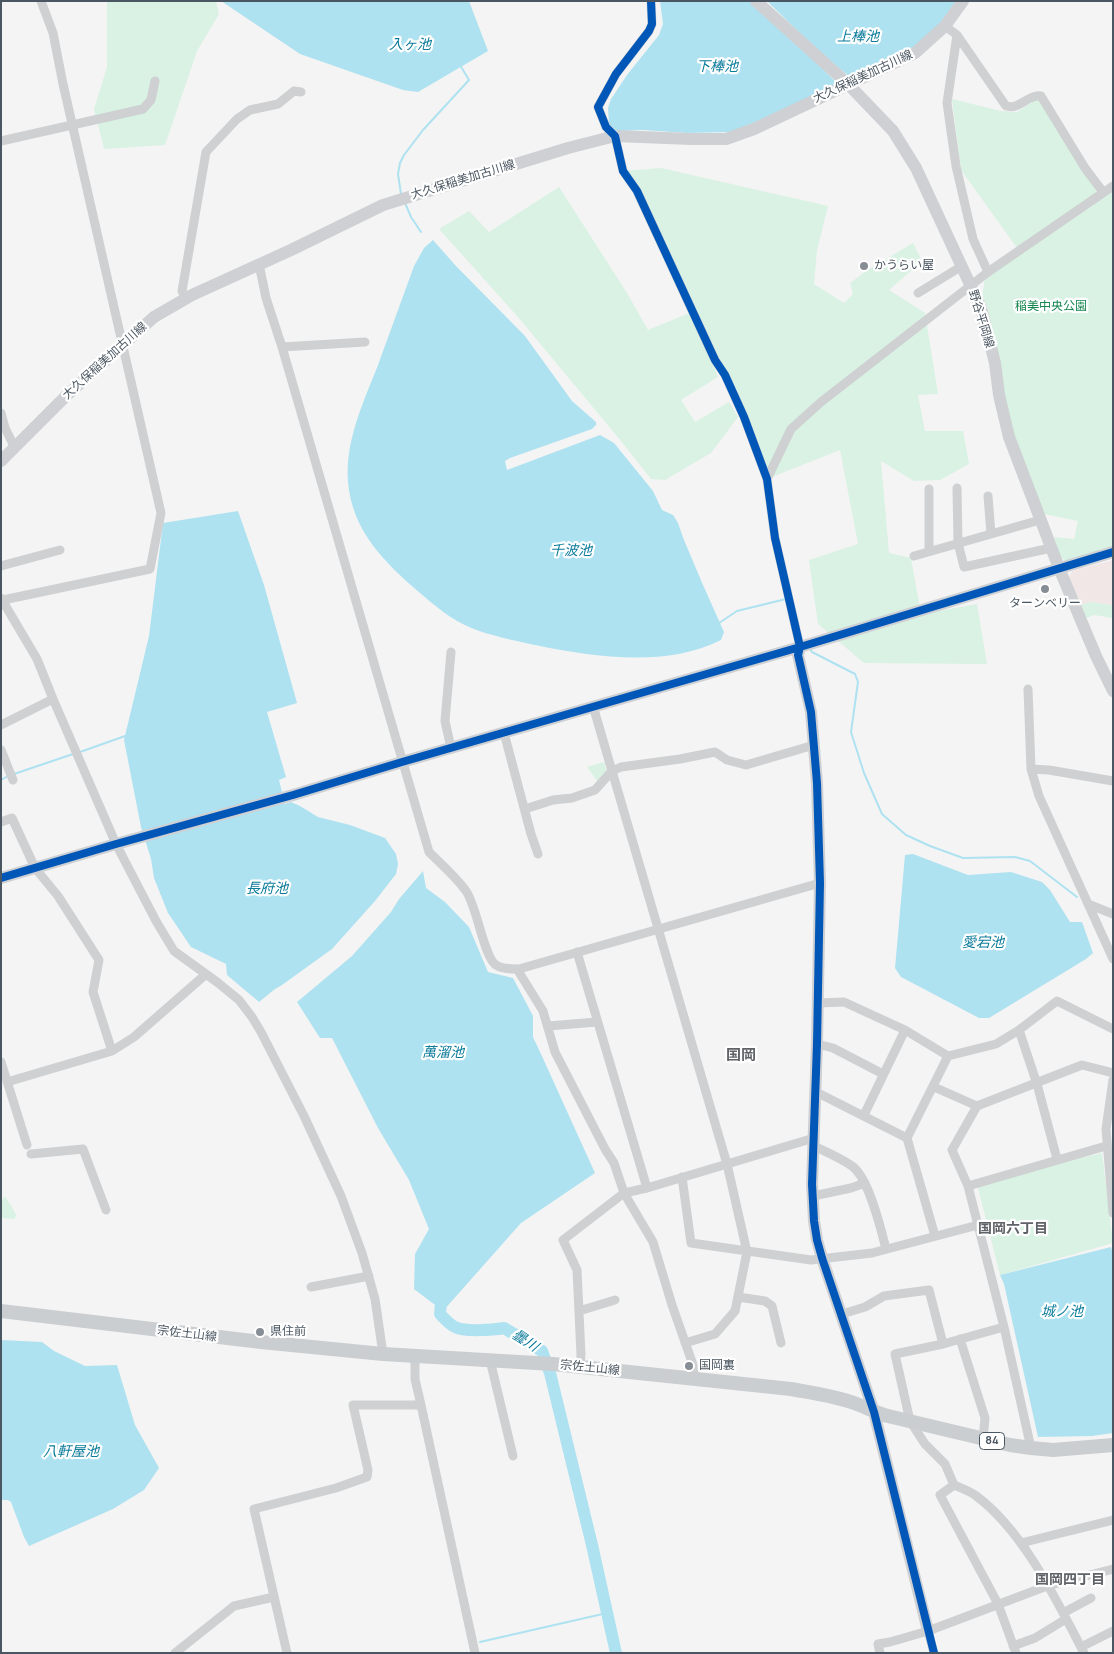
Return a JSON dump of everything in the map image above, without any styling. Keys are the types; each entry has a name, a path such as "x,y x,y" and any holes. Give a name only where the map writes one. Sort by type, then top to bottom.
{"main road":[{"name":"宗佐土山線","path":"1,1311 205,1336 383,1354 547,1364 791,1389 855,1403 874,1412 921,1424 983,1439 1032,1448 1053,1450 1113,1445"}],"street":[{"path":"41,1 53,33 160,513 150,569 2,599 37,659 116,844 156,921 174,951 205,975 218,982 238,1000 261,1032 304,1116 356,1235 375,1299 383,1354"},
{"path":"651,1 652,24 649,31 616,74 598,107 606,127 615,136 623,171 637,191 715,360 725,375 767,478 776,538 800,647 798,655 811,712 814,745 820,883 812,1196 814,1221 822,1258 874,1412 934,1653"},
{"name":"野谷平岡線","path":"756,1 849,85 893,131 916,168 981,308 1009,437 1059,568 1113,691"},
{"name":"大久保稲美加古川線","path":"1,461 67,394 123,344 154,317 186,298 396,200 615,136 726,139 754,129 915,54 946,26 963,1"},
{"path":"946,26 957,35 1006,106 1016,107 1035,95 1041,96 1085,168 1103,192"},
{"path":"957,35 947,103 956,166 973,239 988,272"},
{"path":"1,141 143,109 151,100 155,81"},
{"path":"186,298 182,291 206,152 237,119 250,110 278,104 294,91 301,92"},
{"path":"767,478 791,429 852,377 952,298 1113,186"},
{"path":"259,264 266,298 282,347 429,852 466,892 476,912 489,955 494,964 503,968 517,969 820,883"},
{"path":"918,293 962,266"},
{"path":"282,347 365,342"},
{"path":"1,413 5,428 14,446"},
{"path":"957,488 958,543 964,567 1051,548"},
{"path":"929,489 929,552"},
{"path":"988,496 991,534"},
{"path":"914,556 1040,520"},
{"path":"1,566 60,550"},
{"path":"1,878 800,647 1113,552"},
{"path":"451,652 444,721 451,748"},
{"path":"1028,688 1031,769 1039,796 1113,959"},
{"path":"1,725 53,699"},
{"path":"593,706 727,1164 747,1252 735,1311 715,1334 685,1343"},
{"path":"504,732 538,854"},
{"path":"524,809 553,800 572,798 595,790 612,771 621,767 715,752 727,760 746,765 814,745"},
{"path":"1,750 13,780"},
{"path":"1031,769 1049,770 1113,781"},
{"path":"1,822 12,818 35,868 58,896 99,960 93,992 112,1050"},
{"path":"1088,904 1113,914"},
{"path":"577,952 647,1188"},
{"path":"517,969 543,1011 555,1052 614,1163 624,1193 653,1242 672,1305 698,1379"},
{"path":"8,1082 112,1050 134,1037 205,975"},
{"path":"818,1003 844,1002 905,1030 948,1056 996,1044 1019,1030 1056,1001 1113,1030"},
{"path":"548,1026 597,1022"},
{"path":"864,1115 905,1030"},
{"path":"1019,1030 1037,1084 1058,1159"},
{"path":"817,1044 833,1048 883,1074"},
{"path":"935,1236 907,1138 948,1056"},
{"path":"1,1062 27,1145"},
{"path":"1032,1448 1004,1327 968,1186 952,1150 977,1106 1082,1065 1113,1074"},
{"path":"1113,1080 1107,1113 1106,1146 1113,1213"},
{"path":"934,1087 977,1106"},
{"path":"816,1092 907,1138"},
{"path":"580,1367 577,1270 563,1240 624,1193 814,1142 854,1167 865,1184 876,1208 886,1249"},
{"path":"968,1186 1106,1146"},
{"path":"31,1154 83,1149 106,1210"},
{"path":"682,1177 691,1243 811,1260 872,1253 978,1225"},
{"path":"812,1196 865,1184"},
{"path":"311,1287 369,1276"},
{"path":"842,1314 865,1307 884,1296 929,1290 942,1344"},
{"path":"738,1296 765,1301 772,1306 781,1344"},
{"path":"579,1311 615,1300"},
{"path":"1004,1327 942,1344 894,1354 910,1421 925,1444 945,1464 954,1485 973,1494 987,1504 998,1514 1021,1542 1065,1616 1082,1650 1113,1631"},
{"path":"960,1339 985,1418 983,1439"},
{"path":"415,1356 416,1378 421,1405 475,1653"},
{"path":"490,1360 514,1456"},
{"path":"286,1653 254,1509 336,1488 367,1477 368,1470 353,1405 421,1405"},
{"path":"954,1485 940,1495 998,1604 1014,1649 1035,1638 1091,1598"},
{"path":"1021,1542 1113,1520"},
{"path":"880,1653 878,1644 928,1631 1047,1586 1113,1569"},
{"path":"175,1653 234,1606 274,1597"}],"shaded area":[{"path":"1113,560 1113,605 1091,602 1080,605 1069,577 1072,571"}],"green space":[{"path":"107,1 216,1 219,14 197,51 165,145 104,149 94,109 107,67"},
{"path":"1038,98 1097,192 1017,248 961,170 952,99 1001,111 1017,112"},
{"path":"661,168 828,206 817,250 814,284 844,303 853,294 850,283 866,271 913,243 922,261 889,290 925,313 938,394 918,395 925,431 963,431 969,464 940,480 914,481 881,461 889,553 911,558 921,614 977,604 987,664 864,663 818,624 809,560 858,544 840,450 767,479 738,405 694,316 718,377 681,400 695,422 729,402 738,417 711,453 665,480 651,479 518,317 439,229 469,211 489,232 559,187 627,293 648,330 692,312 623,171"},
{"name":"稲美中央公園","path":"1113,191 1113,546 1066,561 1060,557 1054,537 1074,539 1078,521 1044,514 1016,443 982,299 985,277"},
{"path":"1091,602 1113,605 1113,618 1094,615 1086,618 1080,605"},
{"path":"604,762 607,772 598,782 587,767"},
{"path":"1102,1153 1113,1243 1000,1275 978,1188 983,1181"},
{"path":"5,1196 16,1214 15,1219 1,1218 1,1202"}],"water":[{"name":"入ヶ池","path":"221,1 469,1 488,51 418,92 403,90 300,54"},
{"name":"下棒池","path":"660,1 753,1 835,81 833,87 792,107 731,132 617,131 609,123 608,108 611,99 627,75 659,35 663,24"},
{"name":"上棒池","path":"767,1 956,1 935,31 908,54 851,78 812,45"},
{"name":"千波池","path":"433,240 525,336 572,401 596,422 592,429 510,458 505,461 507,470 600,435 614,443 653,491 662,510 673,515 678,523 724,632 721,640 699,649 677,654 629,658 581,653 493,635 469,627 443,612 395,570 372,545 356,516 351,500 348,467 352,437 414,266 424,248"},
{"name":"長府池","path":"238,511 264,585 297,703 267,712 286,777 279,780 285,804 291,802 318,817 350,825 385,838 396,854 398,864 396,874 375,901 332,949 259,1002 227,975 226,964 191,947 168,913 154,878 151,859 141,827 124,740 149,636 163,523"},
{"name":"愛宕池","path":"913,854 968,875 1011,872 1042,882 1050,890 1070,922 1082,922 1093,953 989,1018 979,1018 901,977 895,968 905,855"},
{"name":"萬溜池","path":"423,871 426,888 445,902 469,927 488,972 513,978 533,1016 533,1037 595,1173 521,1223 443,1311 414,1289 415,1254 429,1229 409,1180 378,1128 332,1038 320,1038 297,1002 352,956 391,912 399,899"},
{"name":"城ノ池","path":"1111,1247 1113,1254 1113,1433 1092,1436 1038,1437 1004,1284 1000,1275"},
{"name":"八軒屋池","path":"1,1340 42,1342 54,1351 85,1366 117,1365 135,1425 159,1468 144,1490 113,1509 29,1546 11,1502 1,1500"}],"waterway":[{"path":"401,194 398,174 404,155 423,130 469,80 460,65"},
{"path":"405,203 411,217 421,232"},
{"path":"719,623 737,611 786,599"},
{"path":"810,649 812,652 855,674 858,682 851,732 864,773 882,814 906,835 963,858 1015,857 1030,861 1077,897"},
{"path":"80,752 128,735"},
{"path":"14,774 73,754"},
{"path":"1,780 8,776"},
{"name":"曇川","path":"442,1293 440,1314 453,1326 459,1329 472,1330 504,1328 542,1351 550,1373 616,1653"},
{"path":"480,1642 607,1613"}],"cycle path":[{"path":"651,1 652,24 649,31 616,74 598,107 606,127 615,136 623,171 637,191 715,360 725,375 744,417 767,479 775,538 800,647 798,655 811,712 817,783 820,883 812,1184 814,1221 822,1258 874,1412 934,1653"},
{"path":"1,878 800,647 1113,552"}],"place":[{"name":"かうらい屋","path":"864,266"},
{"name":"ターンベリー","path":"1045,589"},
{"name":"県住前","path":"260,1332"},
{"name":"国岡裏","path":"689,1366"}],"district":[{"name":"国岡","path":"741,1056"},
{"name":"国岡六丁目","path":"1013,1229"},
{"name":"国岡四丁目","path":"1070,1580"}]}
